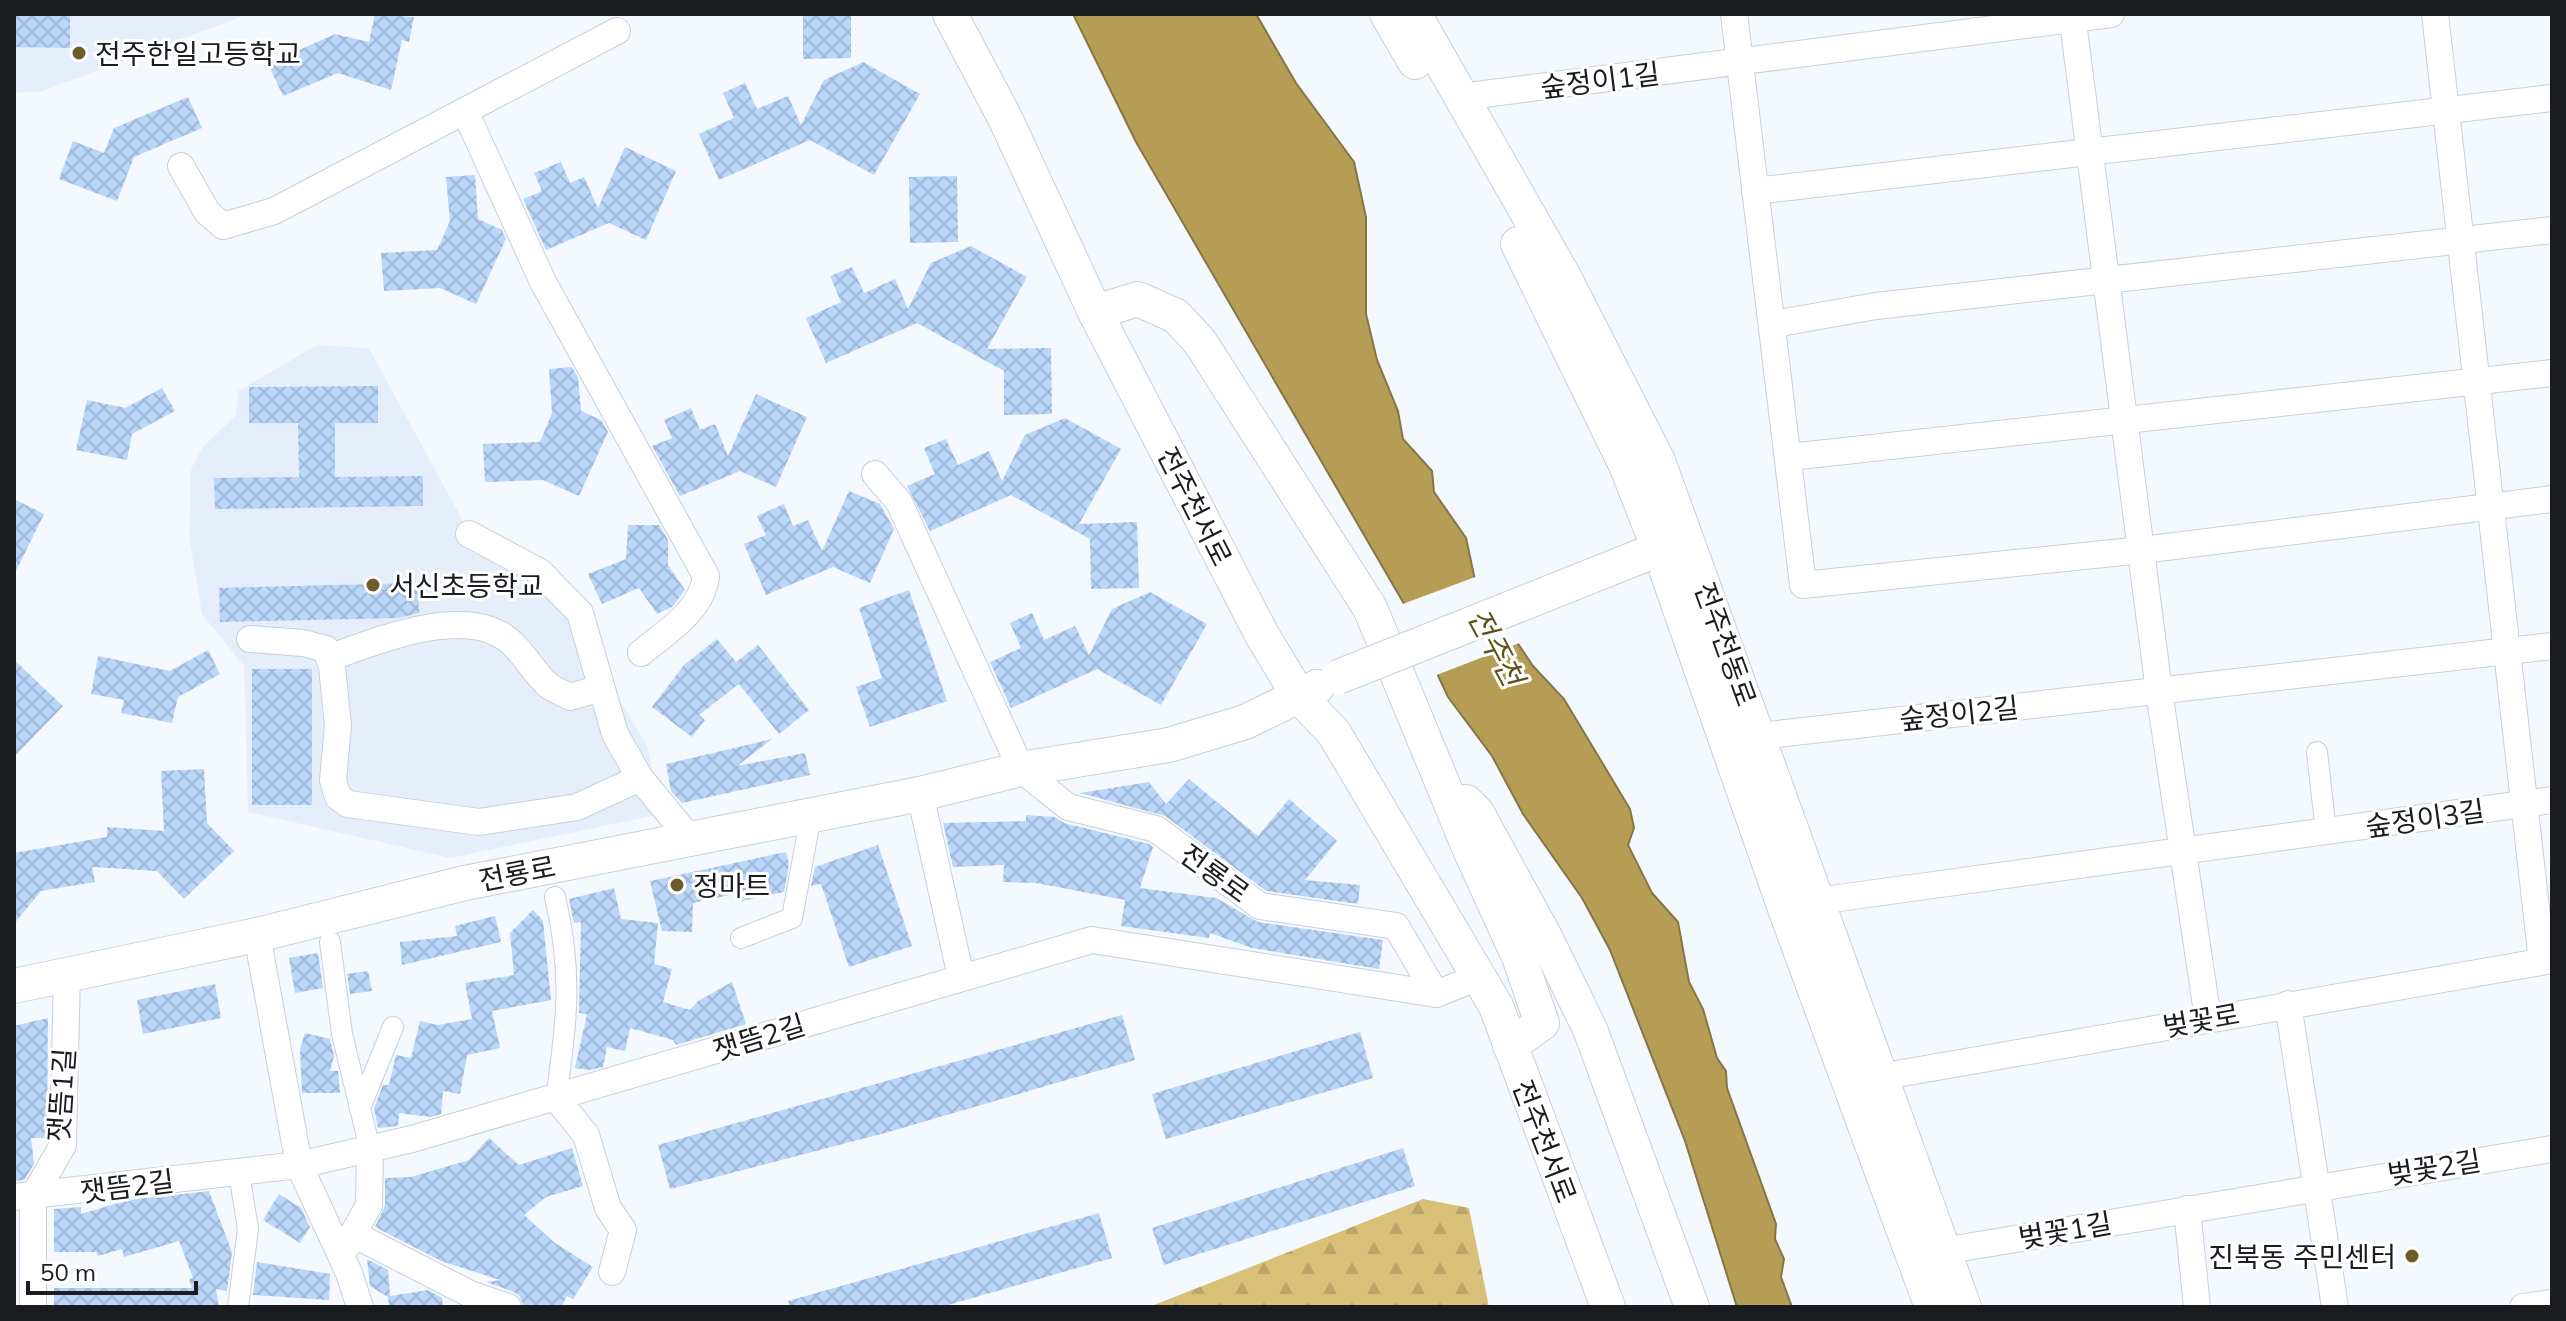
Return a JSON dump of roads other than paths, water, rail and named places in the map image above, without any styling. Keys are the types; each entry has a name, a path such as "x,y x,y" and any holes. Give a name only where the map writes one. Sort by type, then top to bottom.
{"street":[{"name":"전주천서로","path":"950,14 1005,118 1095,312 1262,635 1299,696 1334,733 1411,859 1476,978 1496,1006 1608,1307"},
{"name":"전주천동로","path":"1387,14 1538,277 1663,548 1760,736 1817,901 1864,1080 1932,1307"},
{"name":"전주천동로","path":"1414,14 1571,290 1658,461 1663,548 1864,1080 1943,1251 1964,1307"},
{"path":"1734,14 1774,324 1803,585 2142,550 2552,499"},
{"path":"2111,14 2073,16 2087,152 2126,421 2159,691 2208,1019"},
{"name":"숲정이3길","path":"2435,14 2524,804 2547,961"},
{"name":"숲정이1길","path":"1461,97 2073,16"},
{"path":"181,166 207,212 223,226 274,211 617,31"},
{"path":"1755,191 2552,98"},
{"path":"465,111 543,282 706,576 705,588 691,611 641,653"},
{"path":"1774,324 1876,306 2552,230"},
{"path":"1095,312 1138,299 1176,316 1200,342 1370,608 1470,850 1519,957 1542,1023 1510,1046"},
{"path":"1790,457 2552,373"},
{"path":"875,474 899,502 1021,769"},
{"path":"469,534 540,572 580,613 615,734 640,778 691,840"},
{"name":"전룡로","path":"14,986 257,935 465,883 920,794 1021,769 1169,745 1245,722 1338,677 1663,548"},
{"path":"329,658 382,639 450,625 478,625 505,637 532,662 547,685 570,697 601,688"},
{"path":"250,639 303,643 326,649 338,725 333,780 338,797 348,804 479,822 577,807 640,778"},
{"path":"2507,651 2552,646"},
{"name":"숲정이2길","path":"1760,736 2507,651"},
{"path":"1817,901 2326,832 2317,752"},
{"name":"전룡로","path":"1021,769 1068,807 1156,829 1260,906 1396,926 1436,994"},
{"path":"1443,780 1477,813 1546,939 1590,1029 1692,1307"},
{"path":"920,794 961,977 1092,940 1436,994 1476,978"},
{"name":"숲정이3길","path":"2326,832 2552,800"},
{"path":"741,938 792,918 811,815"},
{"name":"전룡로","path":"555,897 565,941 569,1008 556,1098"},
{"path":"257,935 299,1165 347,1245 360,1307"},
{"path":"330,942 342,1034 370,1149 369,1205 347,1245"},
{"name":"벚꽃로","path":"1864,1080 2547,961"},
{"name":"잿뜸1길","path":"33,1307 23,1197 63,1145 67,973"},
{"name":"잿뜸2길","path":"23,1197 299,1165 370,1149 556,1098 961,977"},
{"path":"2288,1004 2335,1307"},
{"path":"360,1108 393,1027"},
{"path":"556,1098 586,1135 608,1208 623,1230 612,1272"},
{"name":"벚꽃2길","path":"2317,1186 2552,1149"},
{"path":"238,1307 248,1229 239,1173"},
{"name":"벚꽃1길","path":"1943,1251 2317,1186"},
{"path":"2187,1209 2197,1307"},
{"path":"347,1245 508,1307"},
{"path":"2523,1307 2552,1303"}],"water":[{"name":"전주천","path":"1073,14 1256,14 1296,83 1354,162 1366,217 1366,314 1377,360 1398,411 1403,439 1432,471 1434,492 1466,538 1475,580 1533,666 1564,699 1630,809 1634,828 1628,845 1652,893 1678,922 1689,982 1703,1009 1717,1058 1726,1071 1727,1088 1776,1224 1775,1239 1784,1259 1781,1277 1792,1307 1737,1307 1685,1141 1610,950 1582,898 1523,814 1492,756 1448,697 1407,609 1136,142"}],"place":[{"name":"전주한일고등학교","path":"79,53"},
{"name":"서신초등학교","path":"373,585"},
{"name":"정마트","path":"677,885"},
{"name":"진북동 주민센터","path":"2412,1256"}]}
